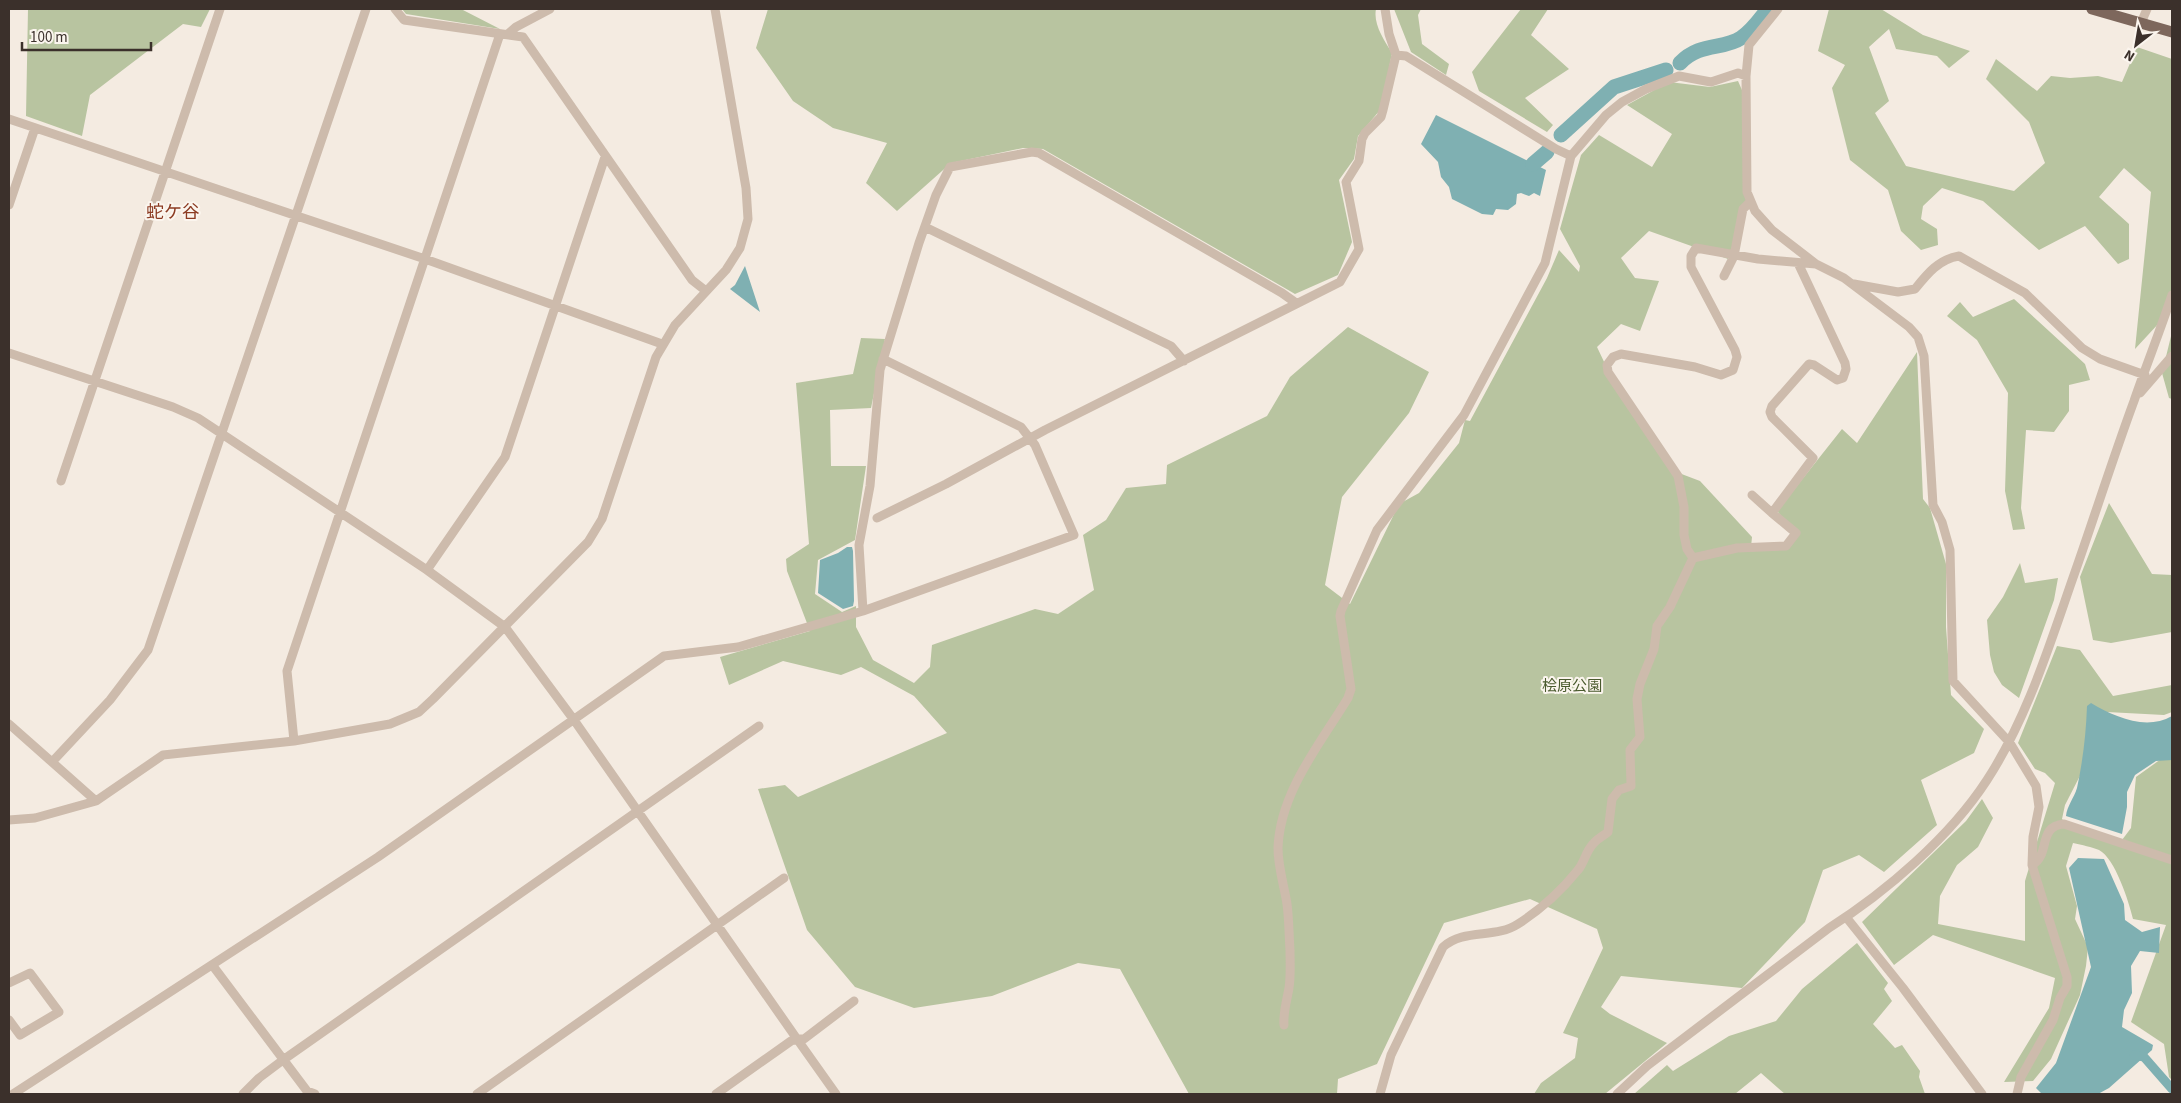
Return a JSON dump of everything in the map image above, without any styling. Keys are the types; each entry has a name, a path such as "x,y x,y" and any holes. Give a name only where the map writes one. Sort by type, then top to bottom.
{"main road":[{"path":"2092,9 2172,32"}],"street":[{"path":"61,481 220,9"},
{"path":"52,762 110,700 148,650 366,9"},
{"path":"395,9 404,20 523,38 692,280 706,291"},
{"path":"294,741 287,671 425,259 504,34 550,9"},
{"path":"9,821 35,818 96,801 163,755 294,741 390,724 413,715 433,699 588,542 602,519 662,344 675,325 726,270 740,248 748,219 746,188 714,9"},
{"path":"878,518 1296,303 1337,285 1345,276 1358,249 1346,182 1359,161 1362,139 1365,133 1381,117 1396,55 1389,34 1385,9"},
{"path":"1778,9 1749,45 1746,76 1747,192 1750,202 1762,220 1788,242 1816,264 1851,283 1909,327 1918,337 1924,356 1933,506 1942,522 1950,550 1953,681 2010,743 2036,786 2039,807 2033,837 2032,865 2068,977 2067,986 2060,998 2054,1020 2021,1077 2016,1094"},
{"path":"2142,23 2146,9"},
{"path":"1396,55 1406,56 1556,149 1571,156"},
{"path":"1284,1025 1283,1016 1289,985 1290,950 1287,904 1279,866 1279,840 1290,796 1348,698 1351,689 1340,616 1377,530 1464,415 1546,263 1571,156 1606,115 1622,102 1646,89 1679,76 1711,82 1738,73 1746,76"},
{"path":"9,119 425,259 662,344"},
{"path":"9,205 35,128"},
{"path":"863,611 859,545 870,486 880,370 936,195 950,167 1032,152 1039,154 1296,303"},
{"path":"427,570 505,457 605,157"},
{"path":"1724,276 1734,256 1743,209 1750,202"},
{"path":"925,227 1172,346 1184,360"},
{"path":"1772,513 1813,458 1772,417 1770,412 1772,406 1809,364 1814,365 1837,380 1843,378 1846,369 1789,250 1788,242"},
{"path":"1693,558 1684,535 1684,507 1678,476 1608,372 1607,365 1613,356 1622,354 1695,367 1721,374 1733,370 1737,357 1735,350 1696,276 1691,261 1691,256 1696,248 1734,256 1816,264"},
{"path":"1851,283 1898,292 1915,289 1930,270 1949,257 1959,256 2024,293 2082,348 2100,359 2144,375"},
{"path":"1617,1094 1654,1061 1846,917 1926,853 1953,824 1986,782 2010,743 2053,633 2134,398 2172,295"},
{"path":"9,352 173,407 198,418 427,570 505,627 574,720 836,1094"},
{"path":"2134,398 2172,356"},
{"path":"13,1094 213,966 378,857 664,656 738,647 863,611 1074,535 1030,439 1022,427 883,359"},
{"path":"1693,558 1737,548 1786,546 1796,533 1752,496"},
{"path":"1380,1094 1391,1055 1443,947 1452,938 1490,933 1516,925 1557,893 1579,869 1593,844 1608,832 1612,799 1619,790 1628,789 1632,782 1630,750 1639,740 1641,733 1637,699 1638,691 1654,649 1657,626 1670,607 1693,558"},
{"path":"9,724 96,801"},
{"path":"244,1094 258,1078 283,1060 759,726"},
{"path":"2032,865 2038,862 2041,857 2049,831 2053,827 2064,824 2172,860"},
{"path":"476,1094 784,878"},
{"path":"1846,917 1982,1094"},
{"path":"213,966 307,1091 315,1094"},
{"path":"9,983 30,973 59,1012 20,1035 10,1025"},
{"path":"716,1094 797,1039 804,1039 854,1001"}],"green space":[{"path":"28,9 210,9 201,27 183,24 90,95 82,136 26,116"},
{"path":"402,9 461,9 500,29 406,14"},
{"path":"768,9 1376,9 1375,15 1378,26 1392,53 1381,109 1358,136 1354,159 1339,180 1352,242 1338,275 1295,294 1043,149 1023,148 951,163 897,211 866,183 887,143 833,128 793,101 756,48"},
{"path":"1394,9 1421,9 1418,15 1422,44 1449,64 1446,75 1411,52"},
{"path":"1521,9 1548,9 1531,35 1569,69 1525,98 1553,125 1547,132 1479,91 1472,72"},
{"path":"1829,9 1881,9 1923,35 1970,51 1949,68 1937,56 1896,49 1889,29 1869,47 1889,101 1875,113 1906,166 2014,191 2045,163 2029,122 1986,79 1996,59 2037,91 2051,76 2070,78 2098,76 2122,82 2137,47 2172,59 2172,309 2135,349 2151,192 2124,168 2099,197 2129,224 2129,259 2118,264 2085,226 2039,250 1983,201 1942,188 1923,206 1921,219 1937,229 1938,245 1921,250 1901,231 1888,190 1850,160 1832,88 1845,65 1818,51"},
{"name":"桧原公園","path":"1738,81 1745,97 1748,203 1728,259 1649,231 1621,258 1635,278 1659,281 1640,331 1621,324 1597,347 1616,387 1671,470 1700,481 1752,537 1751,547 1786,546 1796,533 1777,511 1842,429 1857,443 1917,352 1923,499 1930,508 1946,564 1946,627 1951,695 1984,729 1974,753 1921,780 1937,825 1884,872 1859,855 1823,870 1805,922 1742,988 1621,976 1601,1007 1610,1014 1667,1043 1605,1094 1534,1094 1541,1083 1575,1058 1578,1038 1563,1033 1603,948 1597,929 1530,899 1444,923 1377,1064 1338,1079 1337,1094 1189,1094 1120,969 1078,963 992,996 914,1008 855,987 807,930 758,789 785,785 798,797 947,733 914,696 861,667 841,675 783,661 729,685 720,657 810,631 787,571 786,559 809,544 796,383 853,374 861,338 885,339 871,408 830,410 831,466 866,466 855,540 818,560 815,594 842,612 856,606 856,627 873,660 914,683 930,667 932,645 1035,609 1058,614 1094,590 1083,535 1106,520 1126,488 1166,484 1167,465 1267,416 1290,377 1348,327 1429,372 1409,413 1342,497 1325,585 1350,604 1399,504 1419,493 1459,443 1465,420 1470,421 1547,278 1559,250 1579,272 1580,266 1560,229 1581,155 1599,135 1652,167 1672,134 1627,105 1669,82 1710,87"},
{"path":"2014,299 2085,364 2090,380 2069,385 2069,411 2054,432 2026,430 2021,508 2025,529 2013,530 2005,491 2008,393 1977,340 1947,316 1960,302 1973,317"},
{"path":"2172,332 2172,399 2169,398 2162,373"},
{"path":"2109,503 2152,574 2172,575 2172,632 2111,643 2093,640 2080,577"},
{"path":"2020,563 2025,583 2058,578 2054,600 2019,698 2002,685 1994,672 1990,655 1987,620 2003,597"},
{"path":"2057,646 2080,650 2113,696 2172,685 2172,712 2164,715 2088,711 2085,766 2065,805 2062,819 2074,830 2119,844 2131,828 2136,777 2168,754 2172,756 2172,1080 2169,1077 2164,1044 2131,1022 2166,925 2133,919 2116,871 2105,855 2099,850 2073,843 2066,866 2077,906 2075,919 2088,947 2086,966 2080,995 2051,1059 2033,1081 2004,1082 2049,1008 2055,978 1933,935 1894,965 1862,922 1966,821 1982,799 1993,818 1978,847 1957,865 1940,896 1938,924 2025,941 2025,881 2055,783 2045,773 2035,769 2018,743"},
{"path":"1857,943 1888,983 1884,989 1892,1001 1873,1024 1895,1048 1902,1045 1920,1071 1919,1077 1925,1094 1785,1094 1761,1073 1735,1094 1634,1094 1667,1065 1673,1071 1729,1036 1776,1021 1802,989"}],"water":[{"path":"1436,115 1546,170 1540,196 1534,193 1529,196 1521,193 1517,194 1516,204 1508,210 1496,209 1493,215 1482,214 1452,199 1449,187 1441,177 1438,162 1421,144"},
{"path":"745,266 760,312 730,289 735,285"},
{"path":"847,547 852,547 853,551 854,601 853,606 843,609 818,593 820,560 838,553"},
{"path":"2091,703 2120,717 2141,722 2152,722 2172,716 2172,760 2156,761 2135,775 2127,792 2127,807 2122,834 2066,816 2077,788 2084,747 2087,706"},
{"path":"2078,858 2104,859 2124,904 2125,920 2142,932 2160,927 2159,953 2140,951 2131,966 2132,993 2124,1010 2122,1027 2153,1045 2152,1050 2109,1088 2098,1094 2042,1094 2036,1088 2056,1063 2091,967 2069,868"}],"waterway":[{"path":"1680,63 1695,52 1734,42 1741,38 1768,9"},
{"path":"1561,135 1614,87 1666,70"},
{"path":"1533,164 1547,152"},
{"path":"2134,1055 2144,1057 2172,1089"}],"district":[{"name":"蛇ケ谷","path":"173,212"}]}
